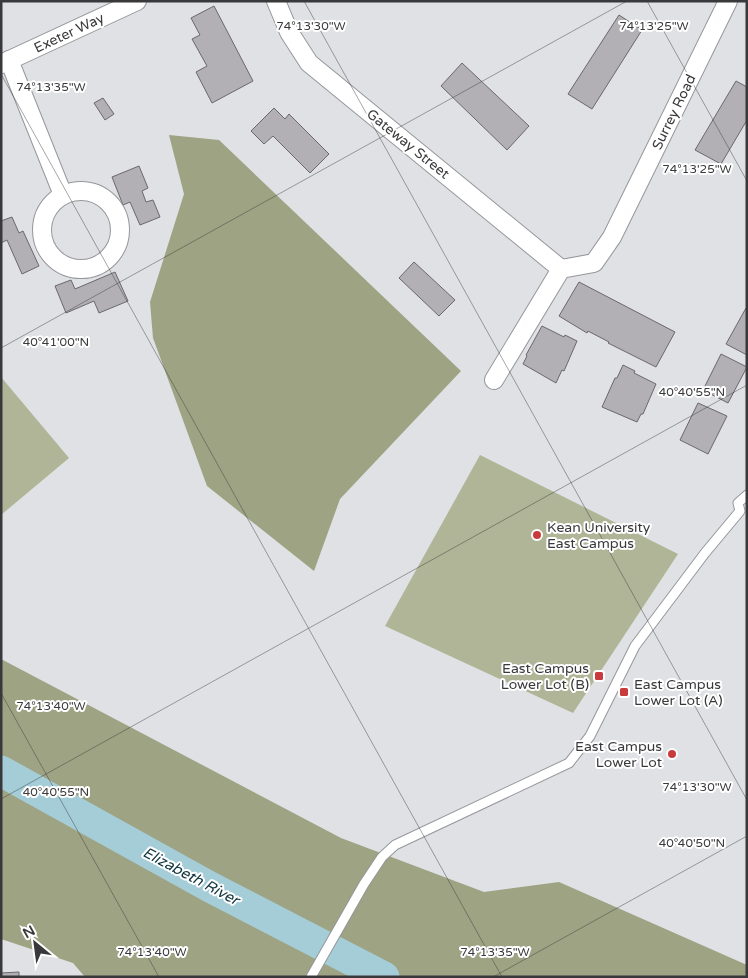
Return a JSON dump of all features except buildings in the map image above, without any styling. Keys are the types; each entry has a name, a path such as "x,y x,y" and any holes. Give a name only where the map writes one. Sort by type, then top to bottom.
{"street":[{"name":"Exeter Way","path":"5,62 137,1"},
{"name":"Gateway Street","path":"276,1 289,32 309,63 560,270"},
{"name":"Surrey Road","path":"560,270 594,262 612,237 728,1"},
{"path":"5,62 63,194"},
{"path":"73,191 86,191 97,194 108,201 115,210 120,234 116,246 100,264 88,268 64,265 54,258 46,248 42,231 45,213 52,203 63,194 73,191"},
{"path":"494,380 560,270"}],"lane":[{"path":"312,977 364,884 382,857 395,845 569,763 590,736 635,646 701,558 740,511 738,503 747,495"}],"green space":[{"path":"169,135 219,140 461,371 340,499 314,571 207,486 153,338 150,302 184,194"},
{"path":"1,377 69,458 1,515"},
{"path":"480,455 678,554 573,713 385,626"},
{"path":"1,659 341,838 484,892 559,882 747,965 747,977 85,977 73,963 1,939"}],"waterway":[{"name":"Elizabeth River","path":"1,771 210,887 384,977"}],"place":[{"name":"Kean University East Campus","path":"537,535"},
{"name":"East Campus Lower Lot (B)","path":"599,676"},
{"name":"East Campus Lower Lot (A)","path":"624,692"},
{"name":"East Campus Lower Lot","path":"672,754"}]}
